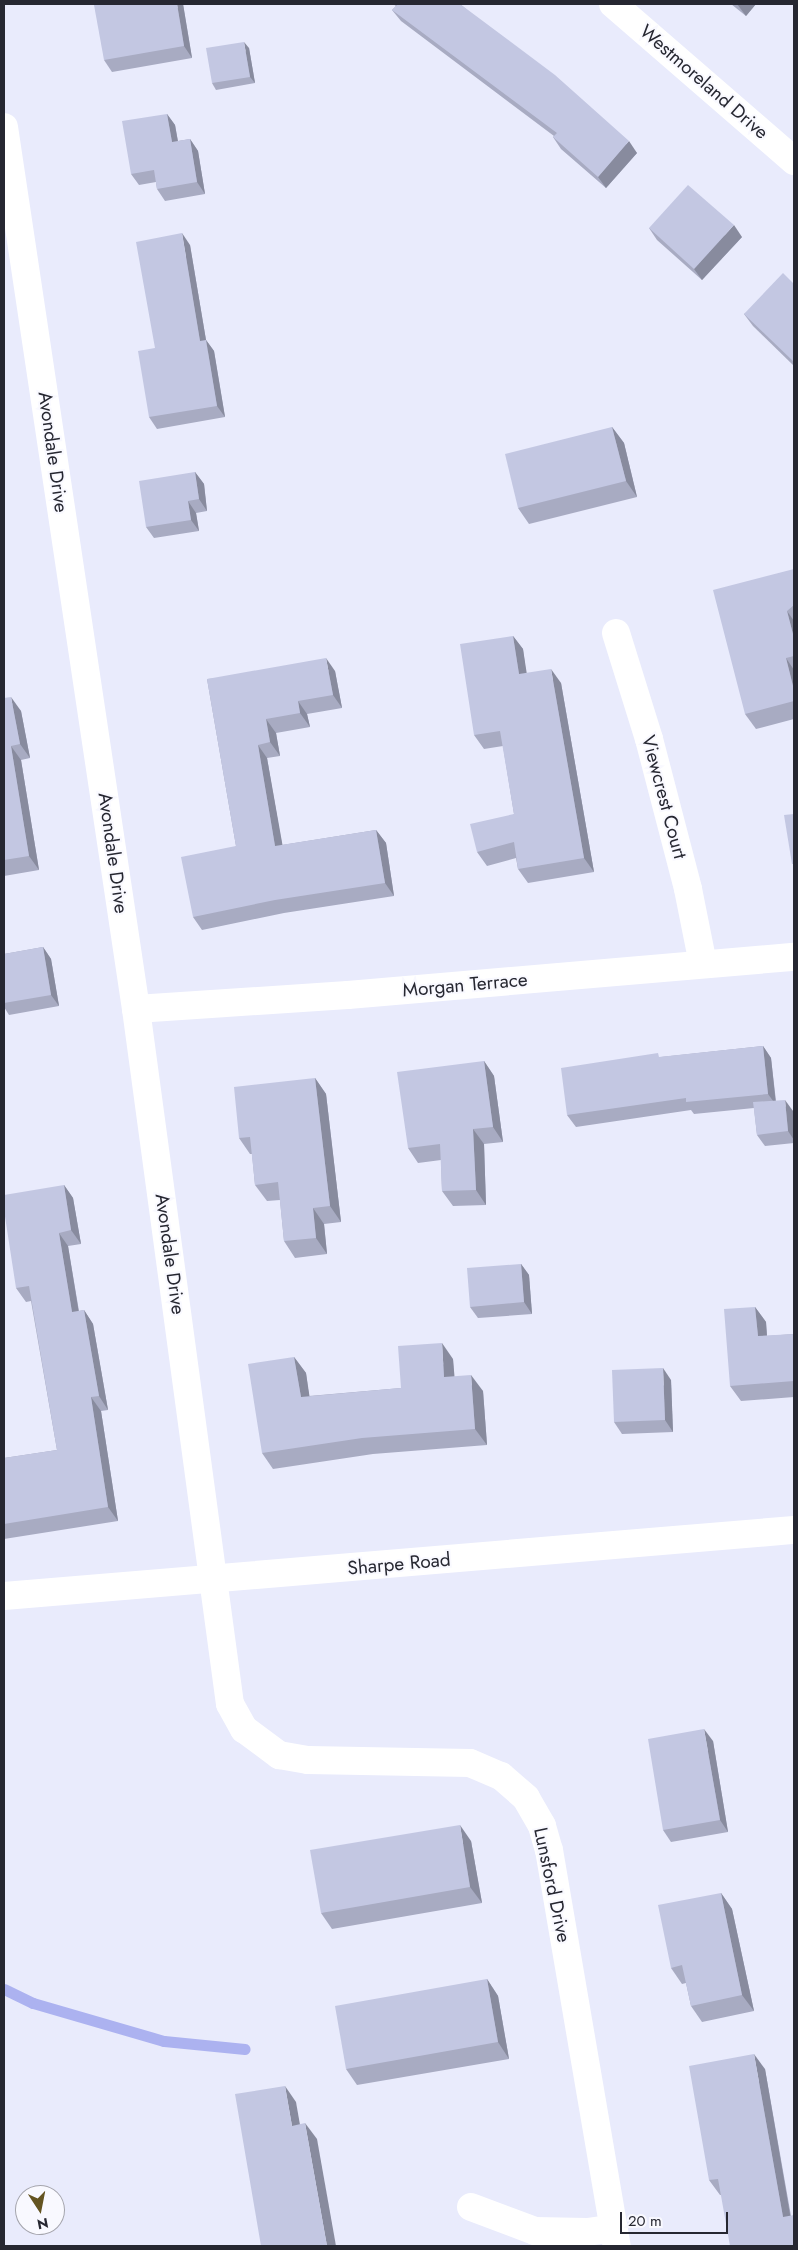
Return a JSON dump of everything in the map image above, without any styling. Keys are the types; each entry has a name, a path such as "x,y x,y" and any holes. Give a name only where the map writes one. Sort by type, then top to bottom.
{"street":[{"name":"Westmoreland Drive","path":"613,4 794,161"},
{"name":"Avondale Drive","path":"4,127 136,1009 215,1580"},
{"name":"Viewcrest Court","path":"616,633 649,738 688,889 703,964"},
{"name":"Morgan Terrace","path":"136,1009 358,994 794,957"},
{"name":"Sharpe Road","path":"4,1596 215,1580 794,1530"},
{"name":"Lunsford Drive","path":"215,1580 230,1704 244,1729 266,1748 279,1755 308,1760 470,1763 501,1776 526,1798 542,1826 549,1850 615,2237"},
{"path":"471,2207 535,2231 587,2232 615,2237"}],"building":[{"path":"177,4 184,46 104,60 94,5"},
{"path":"398,4 460,4 555,75 629,141 598,177 553,137 557,133 392,10"},
{"path":"244,42 250,77 212,83 206,48"},
{"path":"167,114 172,142 190,139 197,182 157,189 154,170 131,174 122,121"},
{"path":"688,185 734,225 694,269 649,228"},
{"path":"182,233 200,341 206,340 217,406 149,417 138,351 155,348 136,242"},
{"path":"783,273 794,284 794,362 744,314"},
{"path":"612,427 626,481 518,508 505,454"},
{"path":"195,472 199,499 188,501 191,520 146,527 139,481"},
{"path":"794,569 794,605 787,611 794,638 794,656 786,658 794,690 794,701 745,714 713,590"},
{"path":"513,636 519,674 551,669 584,858 518,869 514,842 477,852 470,824 514,814 500,731 474,735 460,644"},
{"path":"326,658 333,695 298,701 300,713 266,719 270,742 258,745 275,846 376,830 385,883 275,900 193,917 181,857 236,846 207,679"},
{"path":"11,697 20,744 11,746 29,856 4,860 4,698"},
{"path":"794,814 794,864 792,864 784,815"},
{"path":"43,947 51,995 4,1003 4,954"},
{"path":"763,1046 768,1094 686,1102 686,1098 567,1115 561,1068 658,1053 659,1057"},
{"path":"484,1061 493,1127 473,1129 476,1190 442,1191 440,1144 408,1148 397,1072"},
{"path":"315,1078 330,1206 313,1208 316,1238 284,1241 278,1182 255,1185 250,1137 239,1138 234,1087"},
{"path":"785,1100 788,1131 757,1135 753,1102"},
{"path":"64,1185 71,1230 59,1233 72,1312 84,1310 99,1396 91,1397 108,1507 4,1524 4,1458 57,1450 29,1286 16,1288 4,1210 4,1195"},
{"path":"521,1264 524,1302 470,1307 467,1268"},
{"path":"755,1307 758,1336 794,1334 794,1381 730,1386 724,1309"},
{"path":"442,1343 444,1377 471,1375 475,1429 362,1438 262,1453 248,1364 294,1357 301,1397 401,1388 398,1346"},
{"path":"663,1368 665,1420 614,1422 612,1370"},
{"path":"704,1729 720,1820 663,1830 648,1739"},
{"path":"460,1825 470,1887 321,1913 310,1850"},
{"path":"721,1893 742,1995 691,2006 682,1965 671,1968 658,1905"},
{"path":"487,1979 498,2042 346,2069 335,2006"},
{"path":"754,2054 783,2217 794,2215 794,2246 730,2246 718,2179 709,2180 689,2066"},
{"path":"285,2086 292,2126 305,2123 327,2246 261,2246 235,2094"}],"waterway":[{"path":"4,1989 33,2003 164,2041 245,2049"}]}
